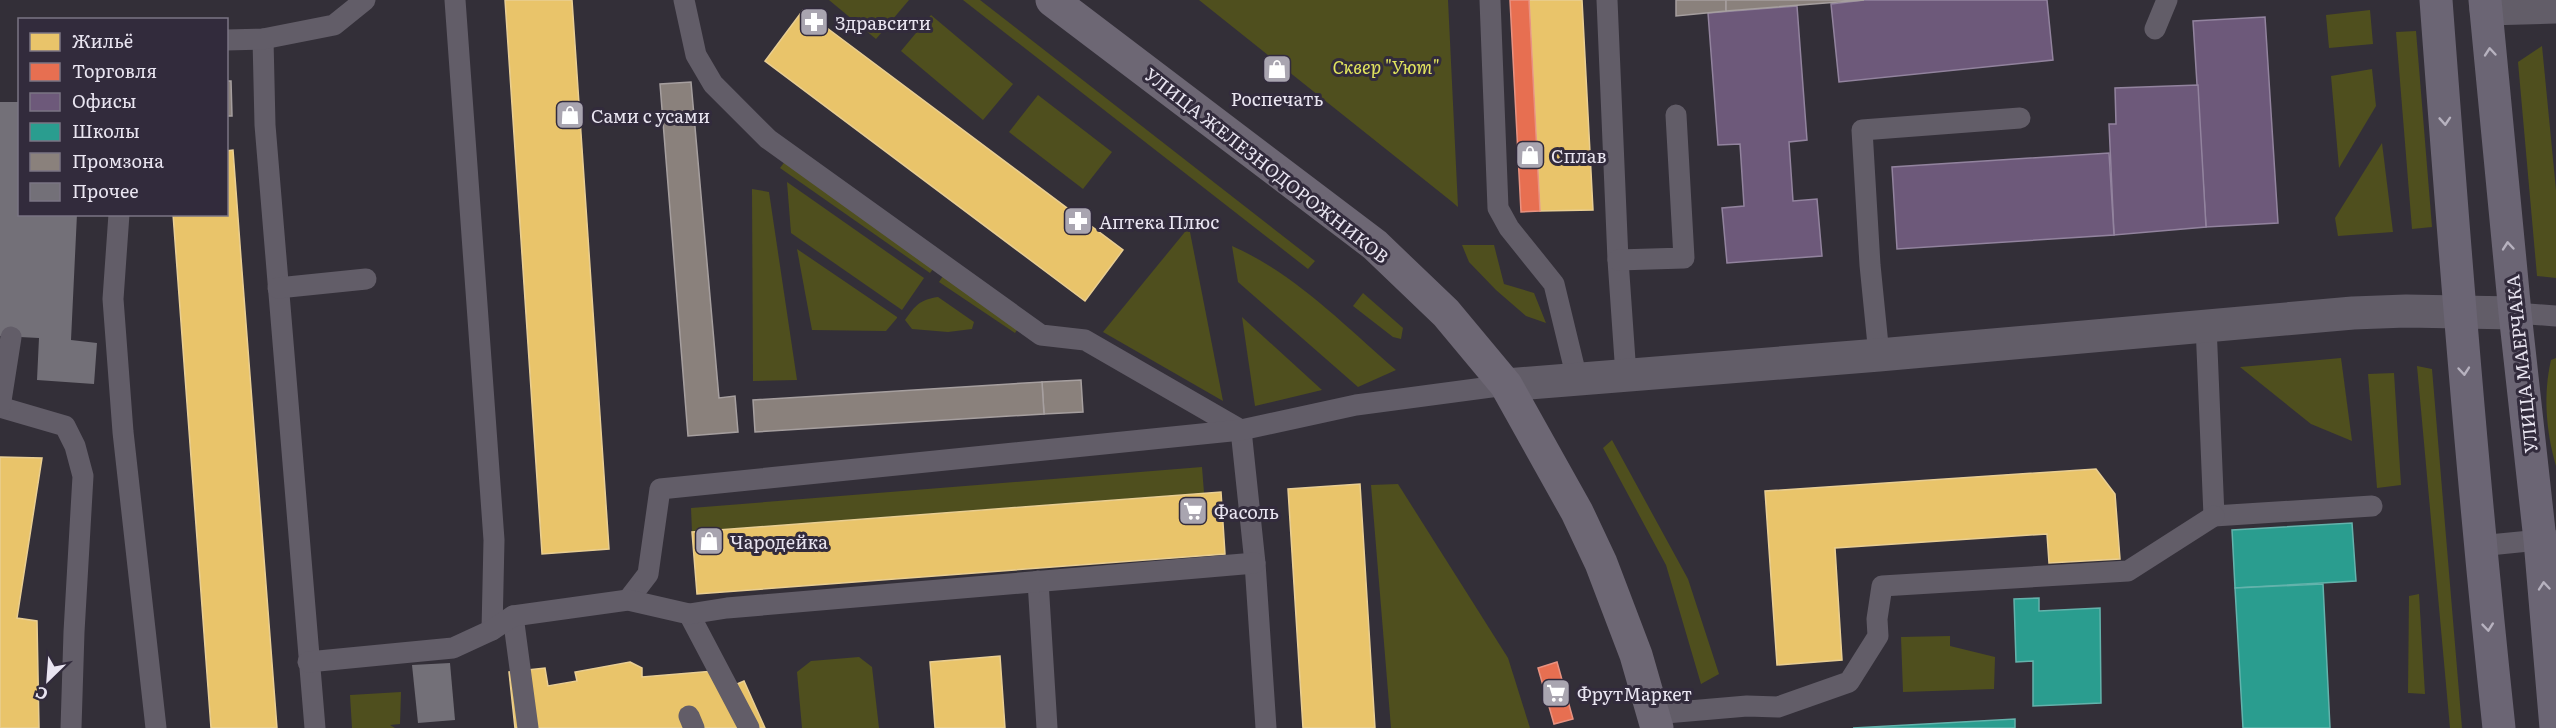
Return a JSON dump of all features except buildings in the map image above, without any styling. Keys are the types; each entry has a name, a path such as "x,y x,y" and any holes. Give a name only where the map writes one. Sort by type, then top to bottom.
{"main road":[{"path":"2436,0 2479,546 2499,728"},
{"name":"УЛИЦА МАЕРЧАКА","path":"2486,4 2515,313 2548,539 2556,728"}],"street":[{"name":"УЛИЦА ЖЕЛЕЗНОДОРОЖНИКОВ","path":"1052,0 1375,245 1446,313 1506,385 1577,512 1600,563 1636,655 1656,721"},
{"path":"2486,4 2556,7"},
{"path":"1506,385 1879,356 2353,313 2406,311 2515,313"}],"lane":[{"path":"228,40 262,39 334,25 365,0"},
{"path":"455,0 494,540 492,630"},
{"path":"684,0 696,56 712,84 768,140 1041,335 1085,339 1241,430"},
{"path":"1490,0 1498,208 1509,228 1554,284 1577,379"},
{"path":"1607,0 1618,260 1626,375"},
{"path":"2155,29 2167,0"},
{"path":"262,39 265,125 315,728"},
{"path":"1618,260 1684,258 1676,116"},
{"path":"1879,356 1870,265 1862,130 2020,118"},
{"path":"119,216 113,299 123,432 156,728"},
{"path":"278,288 366,279"},
{"path":"2515,313 2556,316"},
{"path":"2206,326 2214,516"},
{"path":"11,336 0,407 65,426 75,446 84,476 74,632 71,728"},
{"path":"628,600 648,574 660,489 1241,430 1356,405 1506,385"},
{"path":"1241,430 1256,564 1266,728"},
{"path":"1656,721 1747,706 1778,707 1849,682 1878,636 1877,619 1882,586 2128,571 2214,516 2372,506"},
{"path":"2479,546 2548,539"},
{"path":"308,662 453,648 492,630 513,616 628,600 689,614 727,608 1256,564"},
{"path":"1038,581 1047,728"},
{"path":"689,614 749,728"},
{"path":"513,616 528,728"}],"green space":[{"path":"829,0 909,0 876,39"},
{"path":"963,0 980,0 1315,261 1308,269"},
{"name":"Сквер \"Уют\"","path":"1199,0 1448,0 1458,207 1451,201"},
{"path":"2370,10 2373,44 2329,48 2326,15"},
{"path":"931,15 1013,84 983,120 901,51"},
{"path":"2416,31 2432,227 2412,229 2396,32"},
{"path":"2542,46 2556,190 2556,278 2537,276 2518,62"},
{"path":"2372,69 2376,106 2339,168 2331,76"},
{"path":"1038,95 1112,152 1083,189 1009,132"},
{"path":"2382,143 2393,232 2338,236 2335,218"},
{"path":"786,160 936,265 930,273 780,168"},
{"path":"787,182 924,278 902,310 791,233"},
{"path":"752,189 769,192 797,380 753,381"},
{"path":"1189,227 1223,401 1103,332"},
{"path":"1462,245 1494,245 1504,284 1534,293 1546,323 1526,316 1496,290 1469,262"},
{"path":"1232,246 1255,257 1298,285 1396,370 1358,387 1238,282"},
{"path":"797,249 897,318 886,331 812,330"},
{"path":"945,273 1021,324 1015,333 939,282"},
{"path":"1363,293 1403,328 1401,339 1393,337 1353,306"},
{"path":"938,297 974,322 972,329 948,332 912,329 905,320 912,310 926,300"},
{"path":"1242,317 1322,390 1255,406"},
{"path":"2341,358 2352,441 2311,424 2240,367"},
{"path":"2556,358 2556,466 2550,440 2546,400 2551,360"},
{"path":"2417,366 2432,369 2462,728 2450,728"},
{"path":"2394,373 2401,485 2377,488 2368,374"},
{"path":"1612,440 1688,579 1719,674 1701,684 1666,565 1603,448"},
{"path":"1202,467 1204,493 692,532 691,508"},
{"path":"1398,484 1508,658 1530,728 1391,728 1371,485"},
{"path":"2419,594 2425,694 2408,693 2409,596"},
{"path":"1950,636 1950,646 1995,657 1994,689 1903,692 1901,637"},
{"path":"859,657 872,667 879,728 802,728 797,672 811,661"},
{"path":"401,692 400,724 390,725 395,728 352,728 350,695"}],"place":[{"name":"Здравсити","path":"814,22"},
{"name":"Роспечать","path":"1277,69"},
{"name":"Сами с усами","path":"570,115"},
{"name":"Сплав","path":"1530,155"},
{"name":"Аптека Плюс","path":"1078,221"},
{"name":"Фасоль","path":"1193,511"},
{"name":"Чародейка","path":"709,541"},
{"name":"ФрутМаркет","path":"1556,693"}]}
